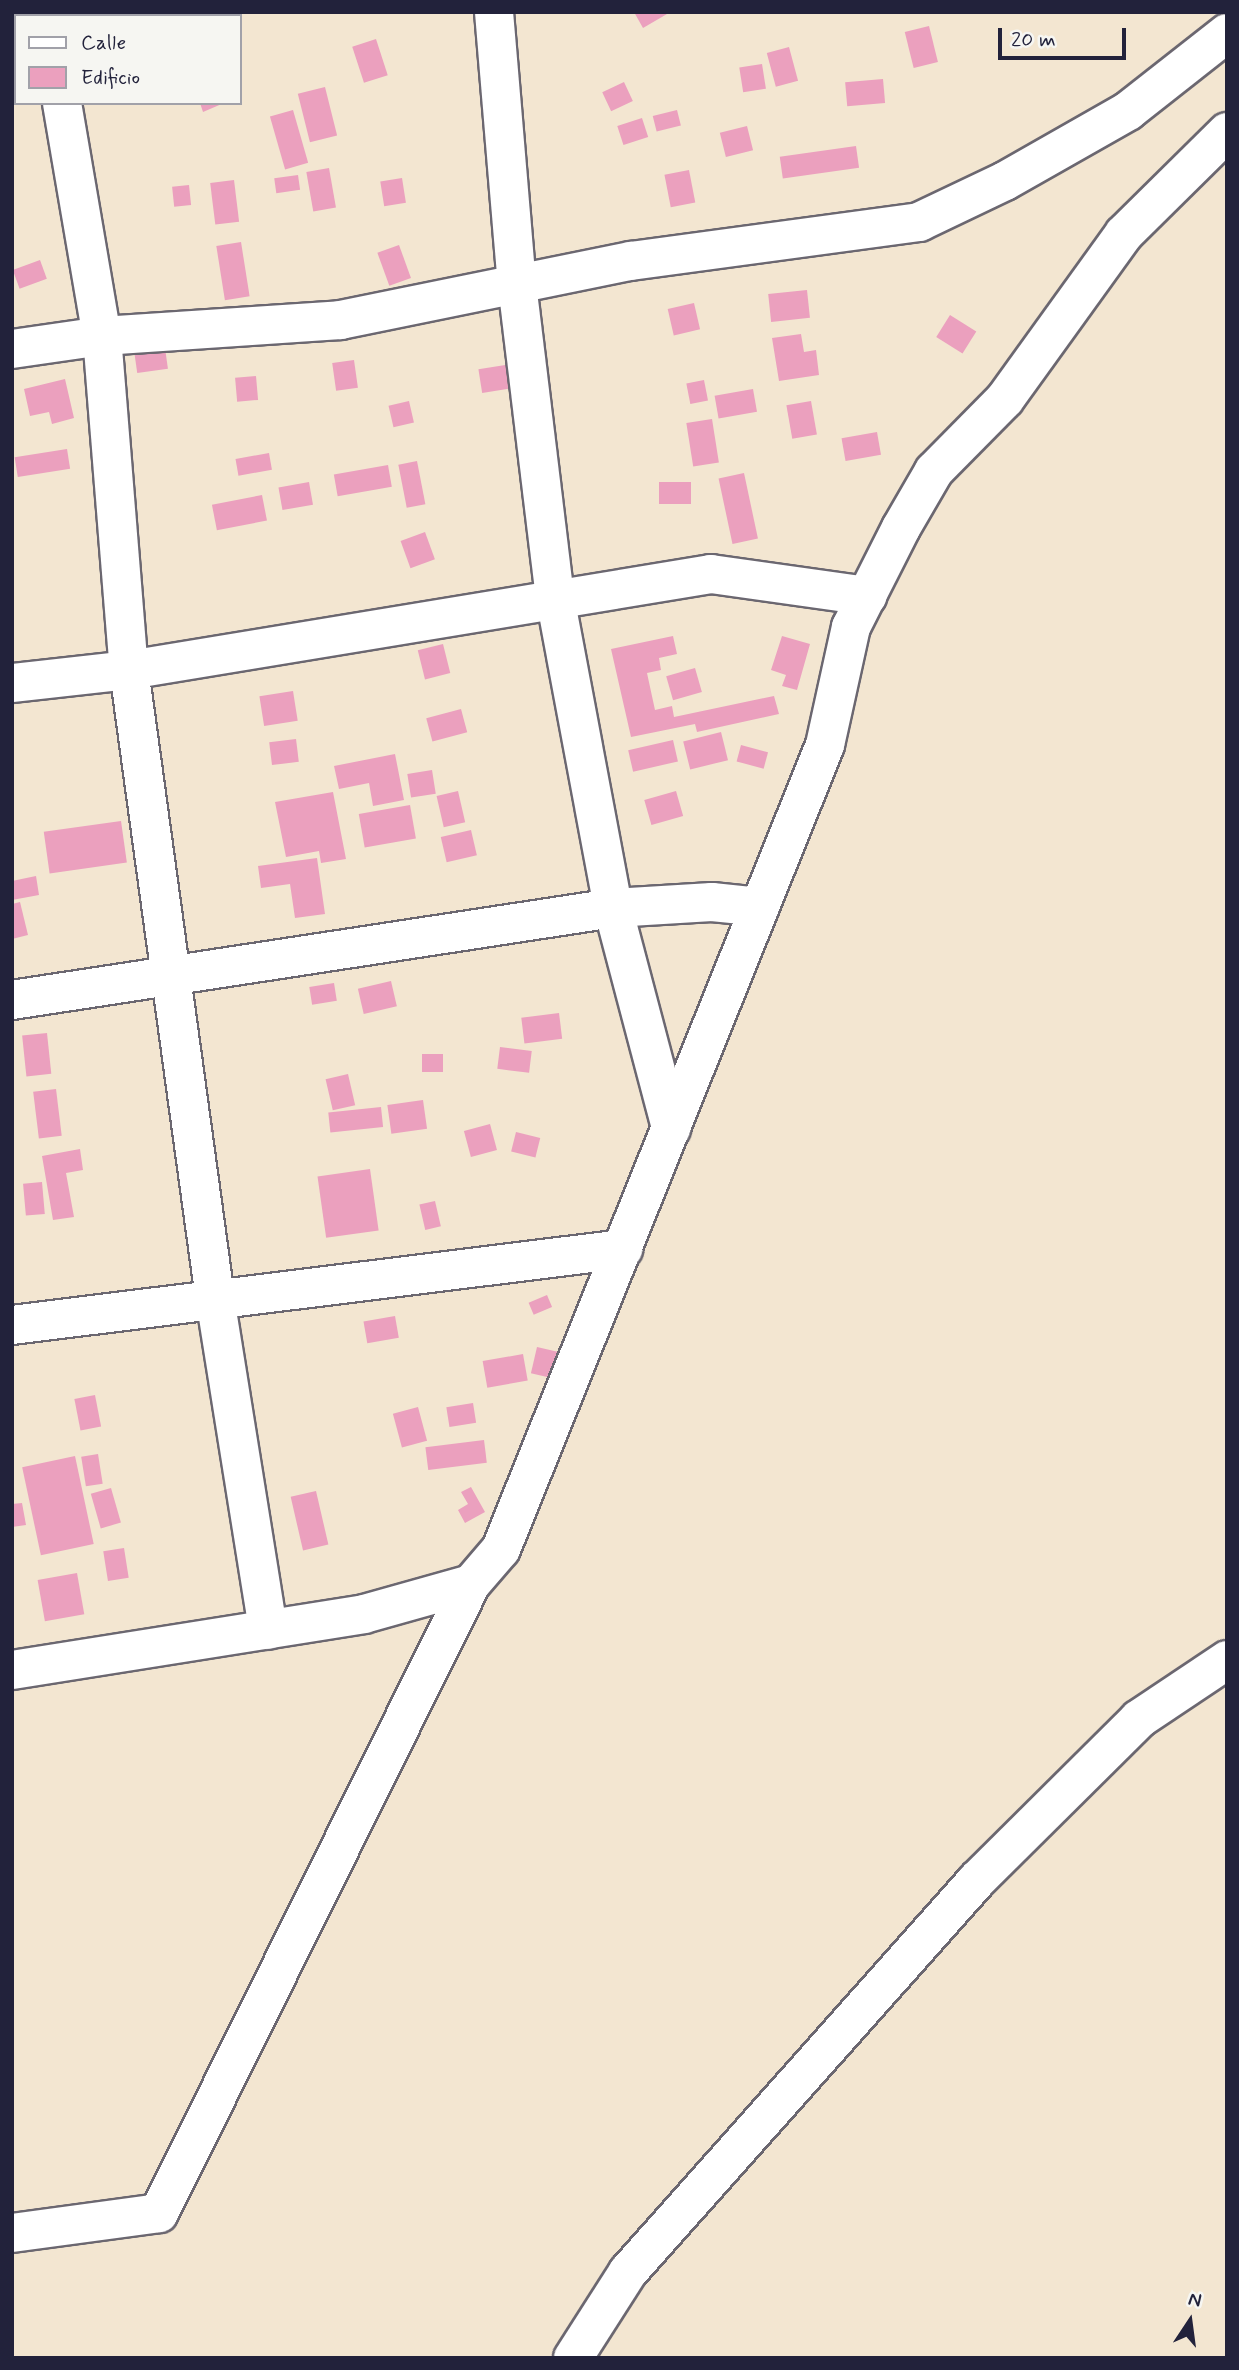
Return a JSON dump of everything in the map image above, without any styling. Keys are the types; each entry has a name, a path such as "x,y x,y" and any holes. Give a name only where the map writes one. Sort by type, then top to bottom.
{"street":[{"path":"495,12 517,284 555,597 614,908 671,1128"},
{"path":"12,349 102,336 340,320 631,261 842,236 919,222 1005,181 1128,111 1227,33"},
{"path":"62,105 102,336 130,670 215,1298 268,1630"},
{"path":"12,2233 159,2213 471,1584 501,1549 825,745 850,627 934,471 1005,399 1124,234 1227,132"},
{"path":"12,683 130,670 555,597 711,574 867,596"},
{"path":"12,1000 614,908 712,902 760,907"},
{"path":"12,1325 623,1249"},
{"path":"12,1670 364,1614 471,1584"},
{"path":"573,2358 628,2272 977,1880 1139,1719 1227,1660"}],"building":[{"path":"634,12 665,12 667,14 643,28"},
{"path":"929,26 938,62 914,68 905,32"},
{"path":"376,39 388,75 364,83 352,47"},
{"path":"789,47 798,81 776,87 767,53"},
{"path":"762,64 766,89 743,92 739,68"},
{"path":"883,79 885,103 847,106 845,82"},
{"path":"624,82 633,101 611,111 602,92"},
{"path":"325,87 337,136 310,142 298,94"},
{"path":"201,105 219,105 203,112"},
{"path":"293,110 308,163 285,169 270,117"},
{"path":"677,110 681,126 657,132 653,116"},
{"path":"642,118 648,137 623,145 617,126"},
{"path":"747,126 753,150 726,157 720,133"},
{"path":"856,146 859,168 783,179 780,157"},
{"path":"329,168 336,207 313,211 306,172"},
{"path":"689,170 695,202 671,207 664,175"},
{"path":"298,175 300,190 276,193 274,178"},
{"path":"402,178 406,203 384,206 380,181"},
{"path":"234,180 239,222 215,225 210,183"},
{"path":"189,185 191,205 174,207 172,187"},
{"path":"241,242 250,296 225,300 216,246"},
{"path":"399,245 411,278 389,286 377,253"},
{"path":"40,260 47,279 20,289 13,270"},
{"path":"807,290 810,318 771,322 768,294"},
{"path":"694,303 700,329 674,335 668,309"},
{"path":"950,315 976,331 963,353 936,337"},
{"path":"801,334 804,352 816,350 819,375 779,381 772,338"},
{"path":"165,348 168,369 137,373 134,352"},
{"path":"354,360 358,388 336,391 332,363"},
{"path":"512,364 516,388 482,393 478,369"},
{"path":"256,376 258,400 237,402 235,378"},
{"path":"65,379 74,418 52,424 49,412 30,416 24,389"},
{"path":"704,380 708,401 690,404 686,383"},
{"path":"753,389 757,412 719,418 715,396"},
{"path":"409,401 414,422 393,427 389,406"},
{"path":"811,401 817,434 792,439 786,405"},
{"path":"712,419 719,462 693,467 686,423"},
{"path":"877,432 881,455 846,461 842,438"},
{"path":"67,449 70,469 18,477 15,457"},
{"path":"269,453 272,470 238,476 236,459"},
{"path":"417,461 425,504 407,508 398,465"},
{"path":"388,465 392,487 338,496 334,475"},
{"path":"744,473 758,539 732,544 719,478"},
{"path":"309,482 313,505 282,510 278,487"},
{"path":"659,482 691,482 691,504 659,504"},
{"path":"262,495 267,521 217,530 212,505"},
{"path":"425,532 435,559 410,568 401,541"},
{"path":"673,636 677,654 659,658 661,670 647,673 655,710 672,706 674,717 774,696 779,714 697,732 695,724 631,737 611,649"},
{"path":"782,636 810,644 797,690 782,686 786,675 771,670"},
{"path":"443,644 450,673 425,679 418,650"},
{"path":"695,668 702,692 673,700 666,676"},
{"path":"293,691 298,721 264,726 259,696"},
{"path":"461,709 467,732 432,741 426,718"},
{"path":"721,732 728,760 690,770 683,741"},
{"path":"296,739 299,762 272,765 269,742"},
{"path":"673,740 678,761 633,772 628,750"},
{"path":"741,745 768,752 764,769 737,761"},
{"path":"395,754 404,800 373,806 369,783 339,789 334,766"},
{"path":"432,770 436,794 411,798 407,774"},
{"path":"458,791 465,822 444,827 437,796"},
{"path":"676,791 683,816 651,825 644,800"},
{"path":"333,792 346,859 321,863 319,851 286,857 275,802"},
{"path":"410,805 416,838 365,848 359,814"},
{"path":"121,821 127,863 50,873 44,832"},
{"path":"471,830 477,855 447,862 441,837"},
{"path":"317,858 325,914 295,918 290,884 261,888 258,866"},
{"path":"36,876 39,895 12,900 12,881"},
{"path":"20,902 28,935 12,939 12,904"},
{"path":"391,981 397,1006 364,1014 358,989"},
{"path":"334,983 337,1001 312,1005 309,987"},
{"path":"559,1013 562,1039 524,1043 521,1018"},
{"path":"47,1033 51,1074 26,1076 22,1036"},
{"path":"500,1047 532,1051 529,1073 497,1069"},
{"path":"422,1054 443,1054 443,1072 422,1072"},
{"path":"348,1074 355,1105 333,1110 326,1079"},
{"path":"56,1089 62,1136 39,1138 33,1092"},
{"path":"423,1100 427,1129 391,1134 387,1105"},
{"path":"381,1107 383,1127 330,1132 328,1113"},
{"path":"490,1124 497,1150 471,1157 464,1131"},
{"path":"516,1132 540,1138 535,1157 511,1151"},
{"path":"80,1149 83,1170 66,1173 74,1217 53,1220 42,1156"},
{"path":"370,1169 379,1230 326,1238 318,1176"},
{"path":"42,1182 45,1214 26,1216 23,1184"},
{"path":"435,1201 441,1226 425,1230 419,1205"},
{"path":"547,1295 552,1307 534,1315 529,1303"},
{"path":"395,1316 399,1338 367,1343 363,1322"},
{"path":"537,1347 567,1354 561,1380 531,1373"},
{"path":"523,1354 528,1381 487,1388 483,1361"},
{"path":"95,1395 101,1426 80,1430 74,1399"},
{"path":"473,1403 476,1423 449,1427 446,1407"},
{"path":"418,1407 427,1441 402,1448 393,1414"},
{"path":"484,1440 487,1463 428,1470 425,1447"},
{"path":"98,1454 103,1484 86,1486 81,1457"},
{"path":"75,1456 94,1544 41,1555 22,1467"},
{"path":"471,1487 485,1512 465,1523 458,1510 468,1504 461,1492"},
{"path":"111,1488 121,1523 101,1528 91,1494"},
{"path":"316,1491 328,1545 303,1550 291,1497"},
{"path":"22,1503 26,1525 12,1527 12,1504"},
{"path":"124,1548 129,1578 108,1581 103,1551"},
{"path":"77,1573 84,1614 45,1621 38,1580"}]}
